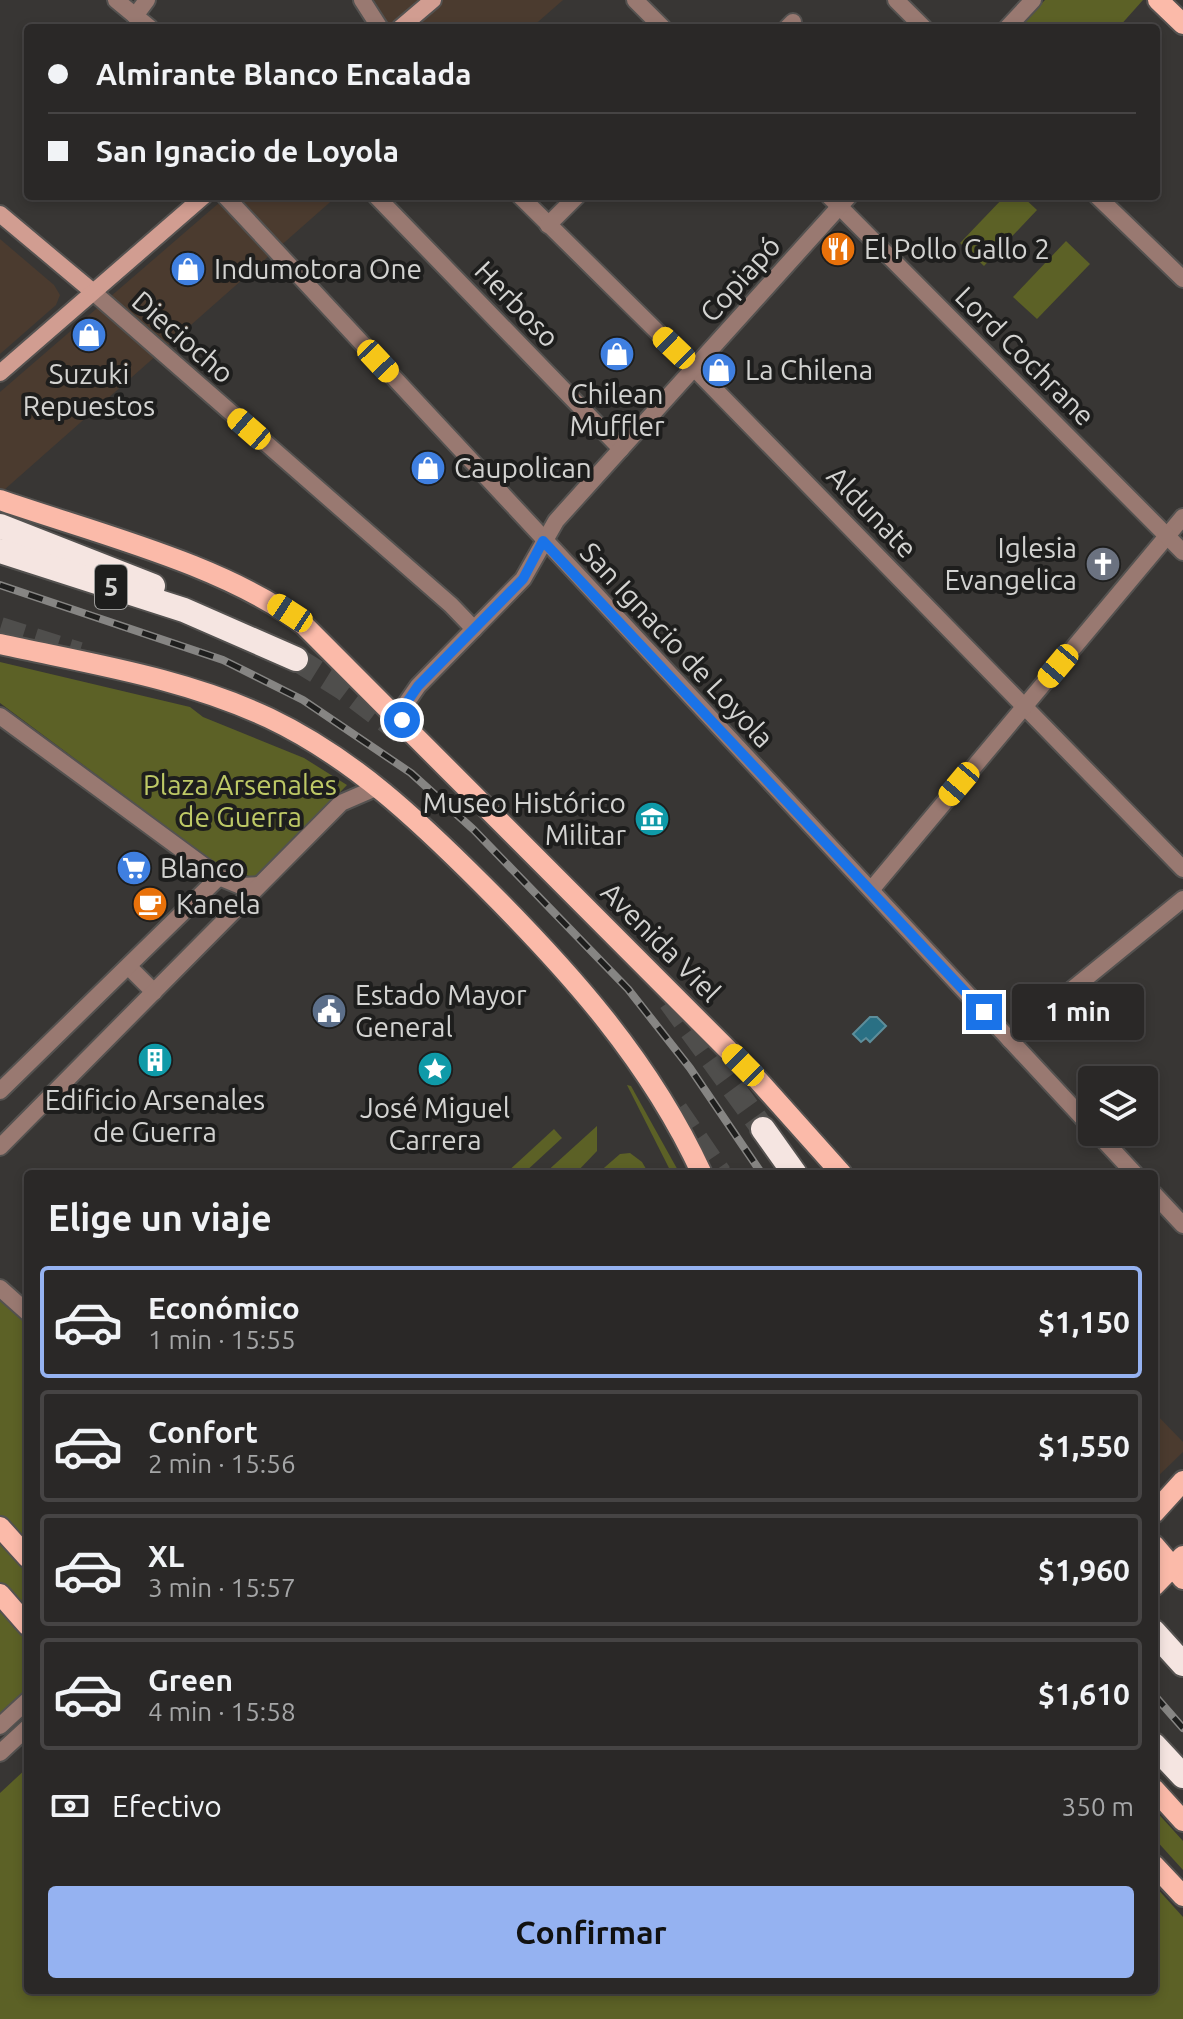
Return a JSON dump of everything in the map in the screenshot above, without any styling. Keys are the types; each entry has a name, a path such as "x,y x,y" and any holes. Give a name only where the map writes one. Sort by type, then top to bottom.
{"highway":[{"path":"0,526 135,578 222,623"},
{"name":"5","path":"0,551 222,623 296,659"},
{"path":"763,1129 792,1170"},
{"path":"1158,1636 1183,1664"},
{"path":"1158,1749 1183,1776"}],"main road":[{"path":"405,24 433,0"},
{"path":"1158,0 1183,24"},
{"path":"0,373 199,200"},
{"name":"Dieciocho","path":"0,214 92,291"},
{"name":"Avenida Viel","path":"0,500 186,564 257,594 304,625 758,1080 838,1170"},
{"path":"0,644 147,676 209,694 300,735 378,787 424,826 498,900 602,1013 661,1095 700,1170"},
{"path":"1158,1509 1183,1481"},
{"path":"0,1527 24,1554"},
{"path":"1158,1549 1180,1568 1158,1583"},
{"path":"0,1594 24,1621"},
{"path":"1158,1793 1183,1821"},
{"path":"1158,1869 1183,1896"}],"street":[{"path":"116,0 145,24"},
{"path":"135,16 147,0"},
{"path":"362,0 377,24"},
{"path":"635,0 659,24"},
{"path":"896,0 920,24"},
{"path":"1011,24 1033,0"},
{"name":"San Ignacio de Loyola","path":"229,200 1078,1113"},
{"name":"Herboso","path":"380,200 621,449"},
{"name":"Aldunate","path":"524,200 695,369 1183,869"},
{"path":"548,225 573,200"},
{"name":"Copiapó","path":"402,720 407,702 418,686 523,579 556,521 695,369 839,200"},
{"name":"Lord Cochrane","path":"841,200 1183,552"},
{"path":"1101,200 1183,279"},
{"name":"Dieciocho","path":"92,291 451,605 474,629"},
{"path":"871,890 1183,517"},
{"path":"0,716 219,877 241,886 259,885"},
{"path":"0,1147 341,803 378,787"},
{"path":"0,1091 219,877"},
{"path":"1010,1040 1183,899"},
{"path":"129,967 154,992"},
{"name":"San Ignacio de Loyola","path":"1109,1146 1131,1170"},
{"path":"1158,1198 1183,1225"},
{"path":"0,1288 24,1309"},
{"path":"0,1726 24,1704"},
{"path":"0,1753 24,1731"}],"shaded area":[{"path":"374,0 563,0 536,24 387,24"},
{"path":"222,200 332,200 4,490 0,488 0,392"},
{"path":"0,239 54,285 60,295 56,305 0,354"},
{"path":"1158,1416 1183,1442 1183,1452 1158,1476"}],"green space":[{"path":"1045,0 1143,0 1122,24 1022,24"},
{"path":"1001,200 1026,200 1037,210 984,266 960,243"},
{"path":"1066,241 1090,264 1037,319 1013,297"},
{"name":"Plaza Arsenales de Guerra","path":"0,662 190,707 203,717 304,758 347,785 256,879 211,860 0,703"},
{"path":"627,1085 631,1086 678,1170 670,1170"},
{"path":"597,1126 597,1151 579,1170 548,1170"},
{"path":"554,1129 562,1138 527,1170 509,1170"},
{"path":"630,1153 647,1170 602,1170 620,1154"},
{"path":"0,1300 24,1321 24,1693 0,1716"},
{"path":"24,1771 24,1994 1158,1994 1158,1889 1183,1917 1183,2019 0,2019 0,1793"},
{"path":"1158,1813 1183,1841 1183,1870 1158,1842"}],"water":[{"path":"870,1017 877,1017 886,1026 870,1042 866,1038 861,1042 853,1034"}],"tunnel":[{"path":"0,629 79,654"},
{"path":"296,659 343,688 401,732"},
{"path":"670,1001 763,1129"},
{"path":"676,1110 717,1170"}],"railway":[{"path":"0,585 223,660 303,700 411,773 474,830 628,989 690,1068 759,1170"},
{"path":"1158,1700 1183,1728"}],"place":[{"name":"El Pollo Gallo 2","path":"838,249"},
{"name":"Indumotora One","path":"188,269"},
{"name":"Suzuki Repuestos","path":"89,335"},
{"name":"Chilean Muffler","path":"617,354"},
{"name":"La Chilena","path":"719,370"},
{"name":"Caupolican","path":"428,468"},
{"name":"Iglesia Evangelica","path":"1103,564"},
{"name":"Museo Histórico Militar","path":"652,819"},
{"name":"Blanco","path":"134,868"},
{"name":"Kanela","path":"150,904"},
{"name":"Estado Mayor General","path":"329,1011"},
{"name":"Edificio Arsenales de Guerra","path":"155,1060"},
{"name":"José Miguel Carrera","path":"435,1069"}],"route":[{"path":"402,720 404,708 418,686 523,579 535,562 543,541 984,1012"}]}
